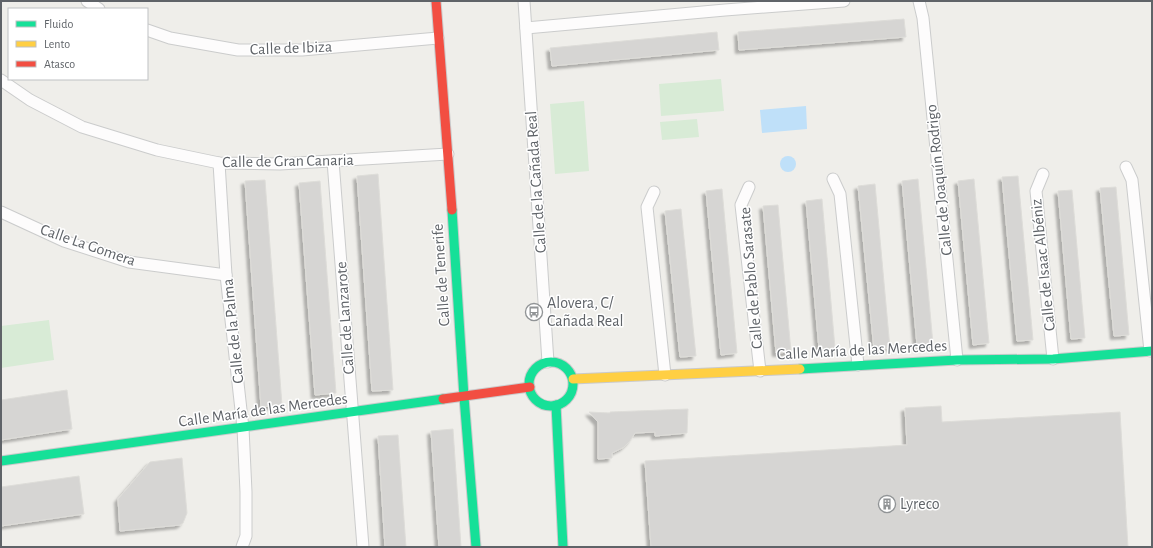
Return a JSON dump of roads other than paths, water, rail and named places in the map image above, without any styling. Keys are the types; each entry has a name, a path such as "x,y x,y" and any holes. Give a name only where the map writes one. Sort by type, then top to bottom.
{"street":[{"path":"87,1 98,8"},
{"name":"Calle de Tenerife","path":"436,1 476,547"},
{"name":"Calle de la Cañada Real","path":"524,1 548,362"},
{"path":"526,28 725,5 844,1"},
{"name":"Calle de Joaquín Rodrigo","path":"919,1 923,18 957,360"},
{"name":"Calle de Ibiza","path":"148,30 170,38 238,50 302,50 438,38"},
{"name":"Calle de Gran Canaria","path":"1,80 30,100 82,127 157,150 219,163 280,164 448,154"},
{"name":"Calle de Lanzarote","path":"333,161 363,547"},
{"name":"Calle de la Palma","path":"219,163 226,275 243,428 246,492 246,536 242,547"},
{"path":"1126,166 1132,180 1151,351"},
{"name":"Calle de Isaac Albéniz","path":"1044,174 1036,190 1053,358"},
{"path":"833,179 840,194 858,365"},
{"name":"Calle de Pablo Sarasate","path":"749,187 741,205 760,371"},
{"path":"654,192 647,207 665,375"},
{"name":"Calle La Gomera","path":"1,212 64,241 129,262 226,275"},
{"name":"Calle María de las Mercedes","path":"573,379 760,371 957,360 1053,358 1151,351"},
{"path":"548,362 559,363 564,366 573,379 573,388 570,396 564,402 556,405 544,404 539,401 535,398 530,387 530,379 534,371 540,365 548,362"},
{"name":"Calle María de las Mercedes","path":"1,461 530,387"},
{"path":"556,405 563,547"}],"water":[{"path":"806,106 807,129 762,133 760,110"},
{"path":"785,156 791,156 796,161 794,170 791,172 785,172 780,167 780,161"}],"place":[{"name":"Alovera, C/ Cañada Real","path":"534,312"},
{"name":"Lyreco","path":"887,504"}]}
